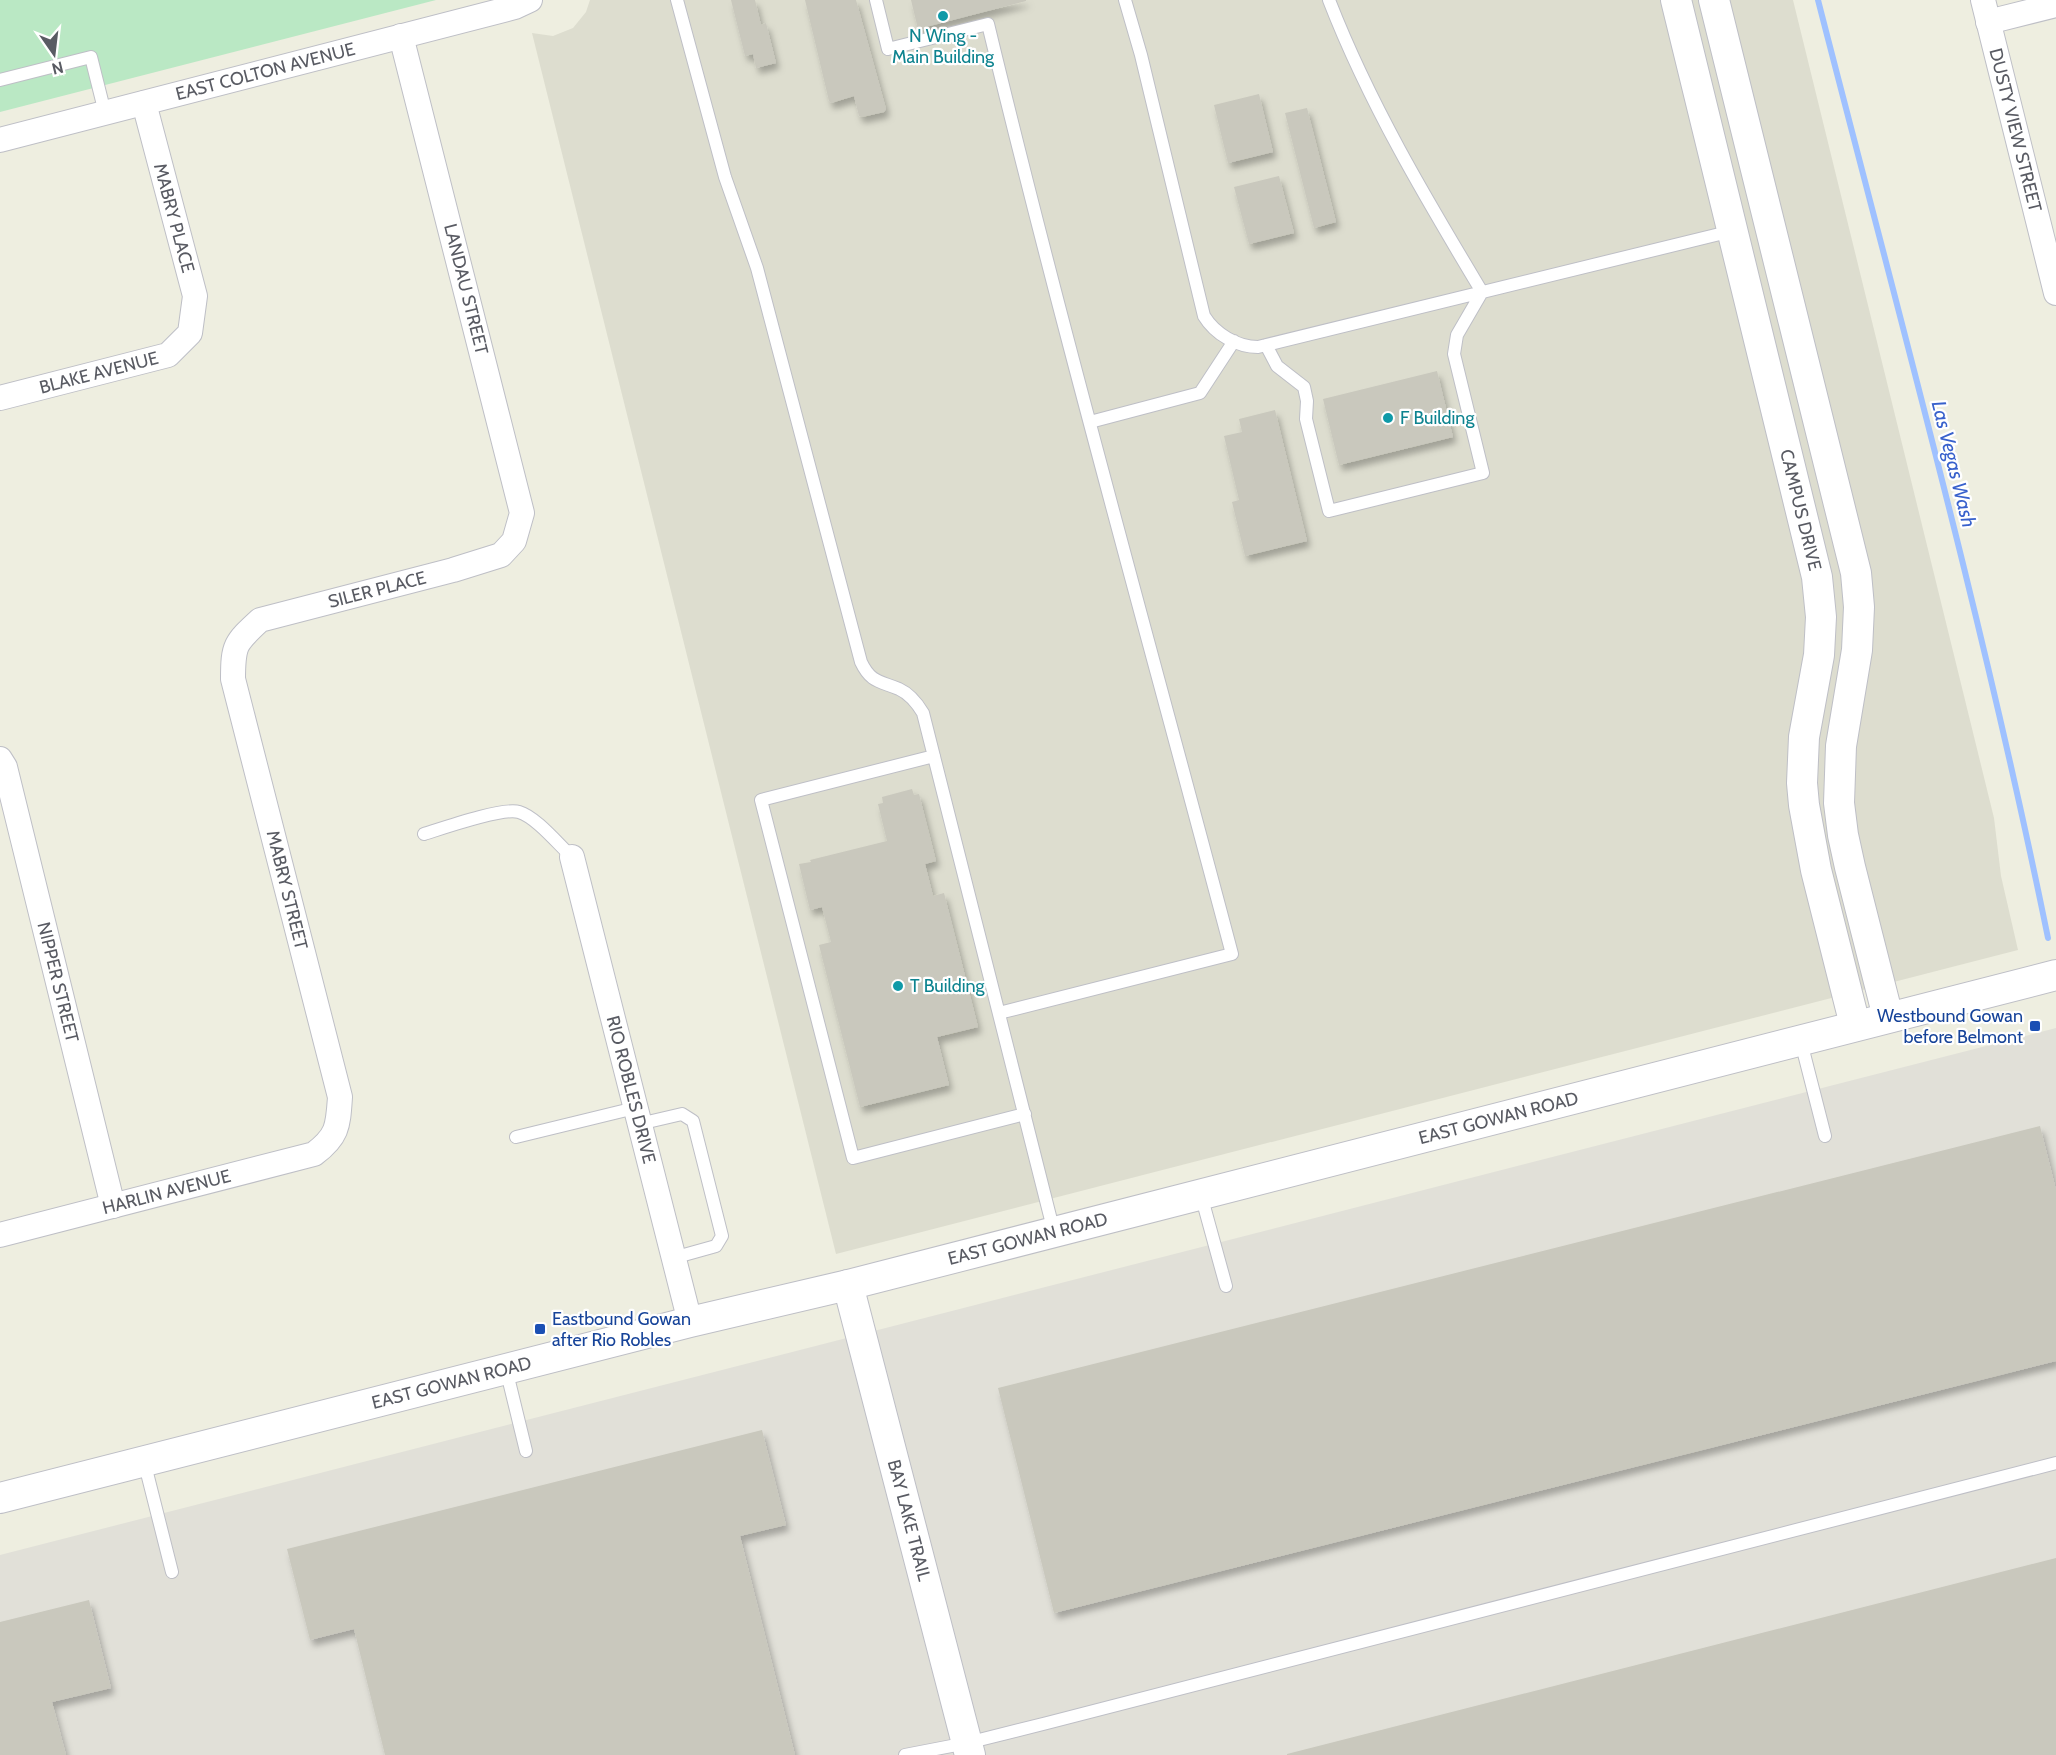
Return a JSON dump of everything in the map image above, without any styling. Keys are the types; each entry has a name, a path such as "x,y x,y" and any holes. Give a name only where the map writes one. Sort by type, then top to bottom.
{"street":[{"name":"EAST COLTON AVENUE","path":"0,140 515,7 530,0"},
{"name":"CAMPUS DRIVE","path":"1676,0 1817,577 1820,636 1816,674 1804,737 1802,762 1804,805 1816,870 1855,1025"},
{"name":"CAMPUS DRIVE","path":"1714,0 1856,573 1859,607 1857,650 1841,746 1839,803 1850,867 1887,1017"},
{"path":"1986,11 2056,5"},
{"name":"DUSTY VIEW STREET","path":"1986,11 2052,261 2056,293"},
{"name":"LANDAU STREET","path":"401,36 522,513 514,541"},
{"name":"MABRY PLACE","path":"144,103 195,296 190,333"},
{"path":"1733,230 1769,222"},
{"name":"BLAKE AVENUE","path":"0,398 168,355 190,333"},
{"name":"SILER PLACE","path":"242,637 260,620 453,570 501,555 514,541"},
{"name":"MABRY STREET","path":"242,637 233,655 233,679 340,1097 338,1123 329,1142"},
{"name":"NIPPER STREET","path":"0,759 5,767 113,1206"},
{"name":"RIO ROBLES DRIVE","path":"572,857 690,1322"},
{"name":"EAST GOWAN ROAD","path":"0,1498 690,1322 848,1285 2056,975"},
{"name":"HARLIN AVENUE","path":"0,1235 314,1154 329,1142"},
{"name":"BAY LAKE TRAIL","path":"848,1285 969,1749"}],"lane":[{"path":"677,0 725,177 757,268 861,662 876,681 900,689 916,702 923,713 1054,1232"},
{"path":"876,0 888,49 988,24 1019,153 1232,954 999,1013"},
{"path":"1125,0 1141,56 1204,316 1213,329 1234,341 1250,347 1266,345 1733,230"},
{"path":"1329,0 1387,128 1482,292"},
{"path":"0,80 91,57 105,113"},
{"path":"1266,345 1277,366 1299,382 1306,394 1306,419 1329,511 1472,476 1483,473 1454,354 1457,336 1482,292"},
{"path":"1090,422 1200,393 1234,341"},
{"path":"934,756 761,800 767,824 853,1158 1025,1114"},
{"path":"424,834 502,812 518,812 531,819 572,857"},
{"path":"1800,1039 1825,1136"},
{"path":"516,1137 637,1116 682,1114 693,1121 722,1236 716,1246 673,1258"},
{"path":"1201,1194 1226,1286"},
{"path":"506,1369 526,1451"},
{"path":"144,1461 172,1572"},
{"path":"906,1755 969,1749 2056,1462"}],"shaded area":[{"path":"590,0 1793,0 1994,818 2001,876 2018,950 836,1254 532,33 553,36 573,28 586,12"},
{"path":"2056,1028 2056,1755 0,1755 0,1555"}],"green space":[{"path":"0,0 436,0 0,112"}],"building":[{"path":"731,0 755,0 761,25 766,23 776,63 756,68 753,54 745,56"},
{"path":"805,0 856,0 886,109 884,112 859,116 854,96 831,103 829,101"},
{"name":"N Wing - Main Building","path":"911,0 1026,0 1026,1 918,29"},
{"path":"1259,94 1273,152 1228,163 1214,105"},
{"path":"1307,108 1336,222 1314,228 1285,113"},
{"path":"1279,176 1294,233 1249,244 1234,187"},
{"name":"F Building","path":"1437,371 1453,437 1339,465 1323,399"},
{"path":"1275,410 1307,541 1245,556 1232,502 1239,500 1224,436 1242,432 1239,419"},
{"name":"T Building","path":"912,789 914,795 919,794 936,861 925,864 933,896 944,893 978,1027 937,1037 949,1085 860,1107 819,945 831,942 822,907 810,910 799,864 887,841 878,804 883,803 882,797"},
{"path":"2040,1126 2056,1190 2056,1361 1054,1613 998,1388"},
{"path":"762,1430 786,1525 740,1536 795,1755 385,1755 354,1629 310,1640 287,1549"},
{"path":"2056,1558 2056,1755 1287,1755 1287,1754"},
{"path":"89,1600 111,1688 52,1702 66,1755 0,1755 0,1622"}],"waterway":[{"name":"Las Vegas Wash","path":"1818,0 1968,585 2048,938"}],"place":[{"name":"N Wing - Main Building","path":"943,16"},
{"name":"F Building","path":"1388,418"},
{"name":"T Building","path":"898,986"},
{"name":"Westbound Gowan before Belmont","path":"2035,1026"},
{"name":"Eastbound Gowan after Rio Robles","path":"540,1329"}]}
